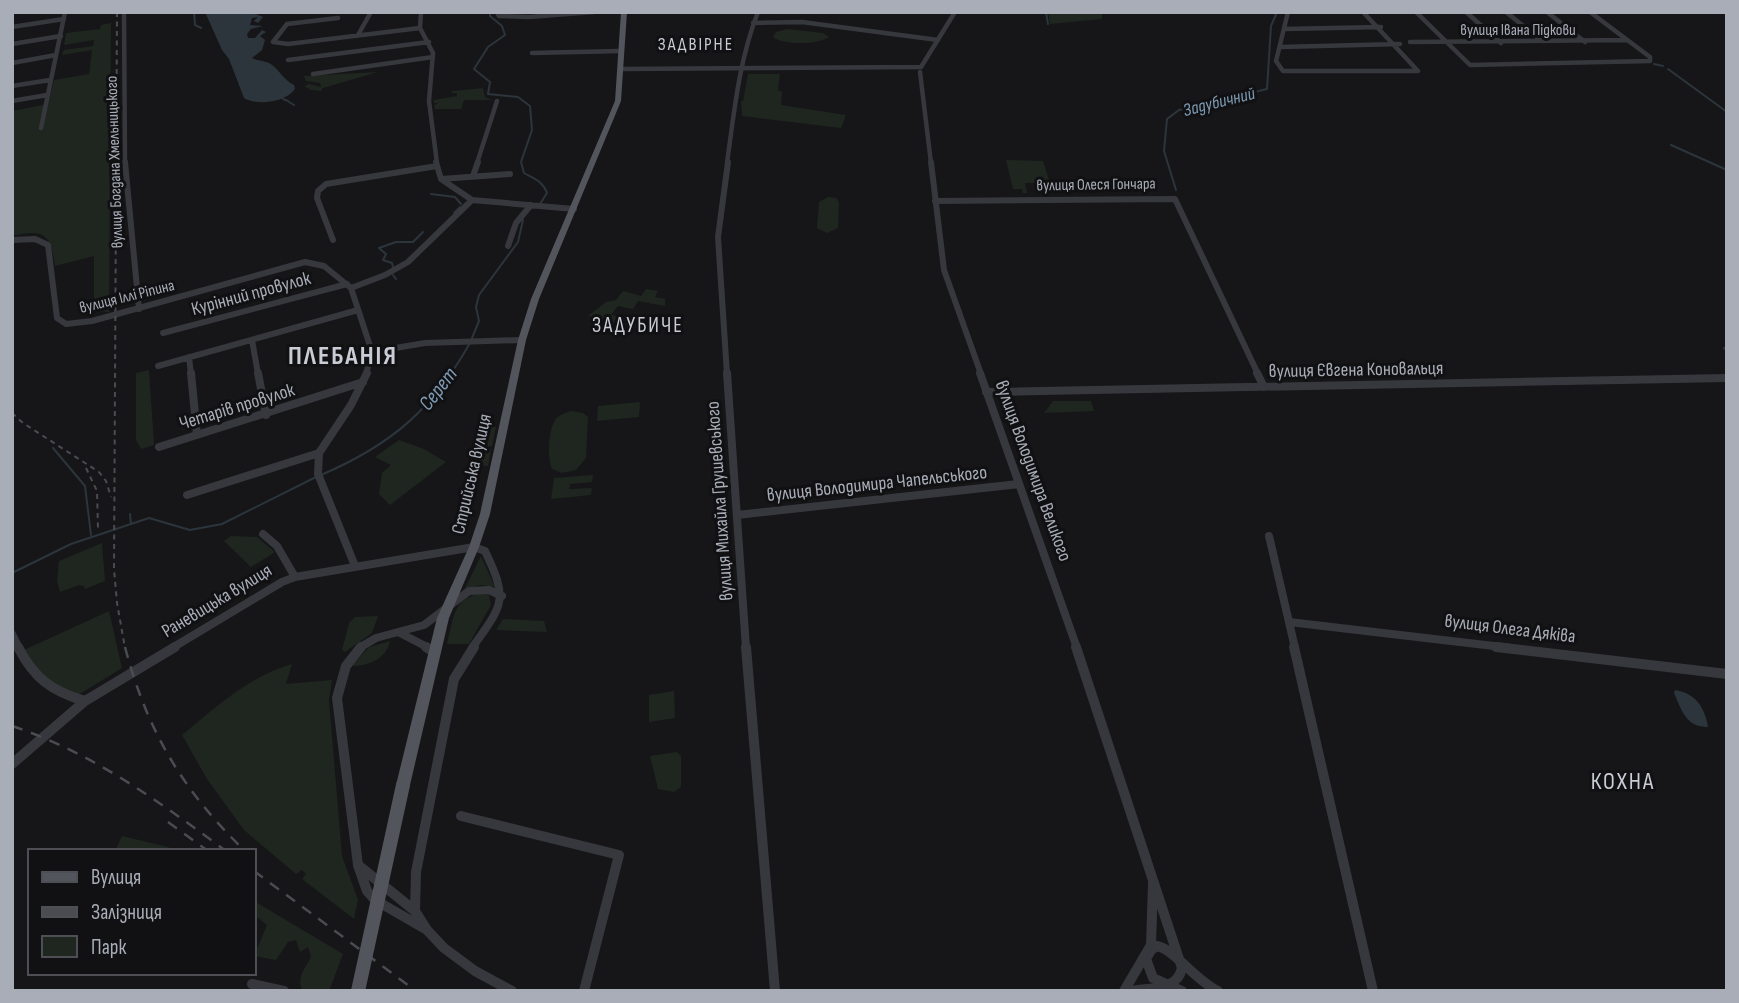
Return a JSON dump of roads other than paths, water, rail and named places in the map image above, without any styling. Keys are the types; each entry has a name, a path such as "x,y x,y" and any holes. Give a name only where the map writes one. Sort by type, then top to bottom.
{"main road":[{"name":"Стрийська вулиця","path":"358,991 434,652 448,603 474,547 493,482 522,340 535,299 618,101 624,12"}],"street":[{"path":"41,128 65,12"},
{"name":"вулиця Богдана Хмельницького","path":"124,12 123,84 128,234 139,309"},
{"path":"358,35 371,12"},
{"path":"421,12 420,28 429,42 433,57 429,96 441,179 472,200 574,209"},
{"path":"496,12 499,16 523,18 594,12"},
{"name":"вулиця Михайла Грушевського","path":"758,12 753,23 735,104 718,237 757,805 775,991"},
{"path":"620,69 919,69 956,12"},
{"path":"1284,29 1380,27 1418,71 1286,72 1277,63 1280,47 1284,29 1288,12"},
{"path":"1365,12 1389,36 1410,42"},
{"path":"1416,12 1471,65 1648,62 1650,57 1590,12"},
{"path":"1466,12 1501,43"},
{"path":"1506,12 1542,41"},
{"path":"1547,12 1585,42"},
{"path":"338,18 287,24 273,42 288,44 420,28"},
{"path":"12,27 64,19"},
{"path":"753,23 802,22 938,40"},
{"path":"12,44 61,36"},
{"name":"вулиця Івана Підкови","path":"1410,42 1627,40"},
{"path":"288,60 429,42"},
{"path":"1280,47 1397,45 1410,42"},
{"path":"1397,45 1409,55"},
{"path":"532,53 620,51"},
{"path":"12,63 56,55"},
{"path":"313,74 433,57"},
{"name":"вулиця Володимира Великого","path":"919,69 943,271 1154,873 1181,962"},
{"path":"12,86 50,80"},
{"path":"12,101 47,95"},
{"path":"472,176 497,101"},
{"path":"333,240 317,198 318,191 326,184 437,166"},
{"path":"441,179 510,174"},
{"name":"вулиця Олеся Гончара","path":"934,201 1175,199 1264,387"},
{"name":"Курінний провулок","path":"163,333 349,286 402,267 472,200"},
{"path":"508,246 516,223 533,205"},
{"name":"вулиця Іллі Ріпина","path":"12,240 35,239 48,245 59,321 82,323 313,261 334,273 349,286"},
{"path":"349,286 372,352 363,382 319,453 319,477 355,566"},
{"path":"158,366 358,310"},
{"path":"252,340 266,415"},
{"path":"372,352 425,343 522,340"},
{"path":"189,357 197,435"},
{"name":"вулиця Євгена Коновальця","path":"986,392 1727,378"},
{"name":"Четарів провулок","path":"159,447 363,382"},
{"path":"187,495 319,453"},
{"name":"вулиця Володимира Чапельського","path":"737,515 1019,484"},
{"path":"263,534 277,546 295,577"},
{"path":"1269,536 1373,991"},
{"path":"415,911 416,872 454,680 464,659 498,609 502,596 499,580 485,551 474,547"},
{"name":"Раневицька вулиця","path":"12,764 85,701 265,591 295,577 474,547"},
{"path":"428,930 375,900 367,891 358,865 337,698 339,681 350,657 365,643 383,635 400,633 426,624 448,603 478,588 486,588 502,596"},
{"name":"вулиця Олега Дяківа","path":"1289,622 1727,674"},
{"path":"400,633 421,642 434,652"},
{"path":"12,634 32,674 42,685 85,701"},
{"path":"461,816 620,855 584,991"},
{"path":"358,865 415,911 444,948 475,971 512,991"},
{"name":"вулиця Володимира Великого","path":"1124,991 1148,954 1152,935 1154,873"},
{"path":"1182,991 1154,980 1147,971 1148,954 1154,948 1173,952 1192,975 1218,991"},
{"path":"1130,991 1175,984 1181,977 1181,962"},
{"path":"252,984 284,991"}],"waterway":[{"path":"194,12 195,25 201,28"},
{"name":"Серет","path":"490,12 490,16 502,26 505,35 488,47 474,69 490,82 488,94 518,97 530,106 532,130 521,162 524,173 538,181 547,193 540,204"},
{"path":"1046,12 1048,24"},
{"name":"Задубичний","path":"1176,190 1164,151 1167,119 1179,110 1267,89 1271,26 1277,12"},
{"path":"1654,64 1663,66"},
{"path":"1668,69 1727,112"},
{"path":"283,99 288,101"},
{"path":"289,102 294,105"},
{"path":"1671,145 1727,170"},
{"path":"431,194 455,197 461,204"},
{"path":"454,213 460,207"},
{"name":"Серет","path":"472,338 479,321 476,307 479,295 518,242 523,220"},
{"path":"393,267 392,263 383,260 386,254 379,248 396,242 413,242 423,232"},
{"path":"393,275 396,279"},
{"name":"Серет","path":"321,475 368,451 407,423 441,388 470,343"},
{"path":"1724,348 1727,351"},
{"path":"53,448 85,486 91,535"},
{"name":"Серет","path":"131,524 149,518 190,530 222,524 316,477"},
{"path":"130,514 131,524"},
{"name":"Серет","path":"12,573 71,544 131,524"}],"railway":[{"path":"117,12 114,569 125,648"},
{"path":"12,413 23,423 99,472 106,481 111,497"},
{"path":"86,468 97,491 98,529"},
{"path":"125,647 144,706 170,758 203,806 243,849"},
{"path":"12,726 42,737 97,764 150,797 223,849"},
{"path":"168,822 205,849"},
{"path":"256,872 416,991"}],"district":[{"name":"ЗАДВІРНЕ","path":"696,44"},
{"name":"ЗАДУБИЧЕ","path":"638,325"},
{"name":"ПЛЕБАНІЯ","path":"343,356"},
{"name":"КОХНА","path":"1623,781"}]}
